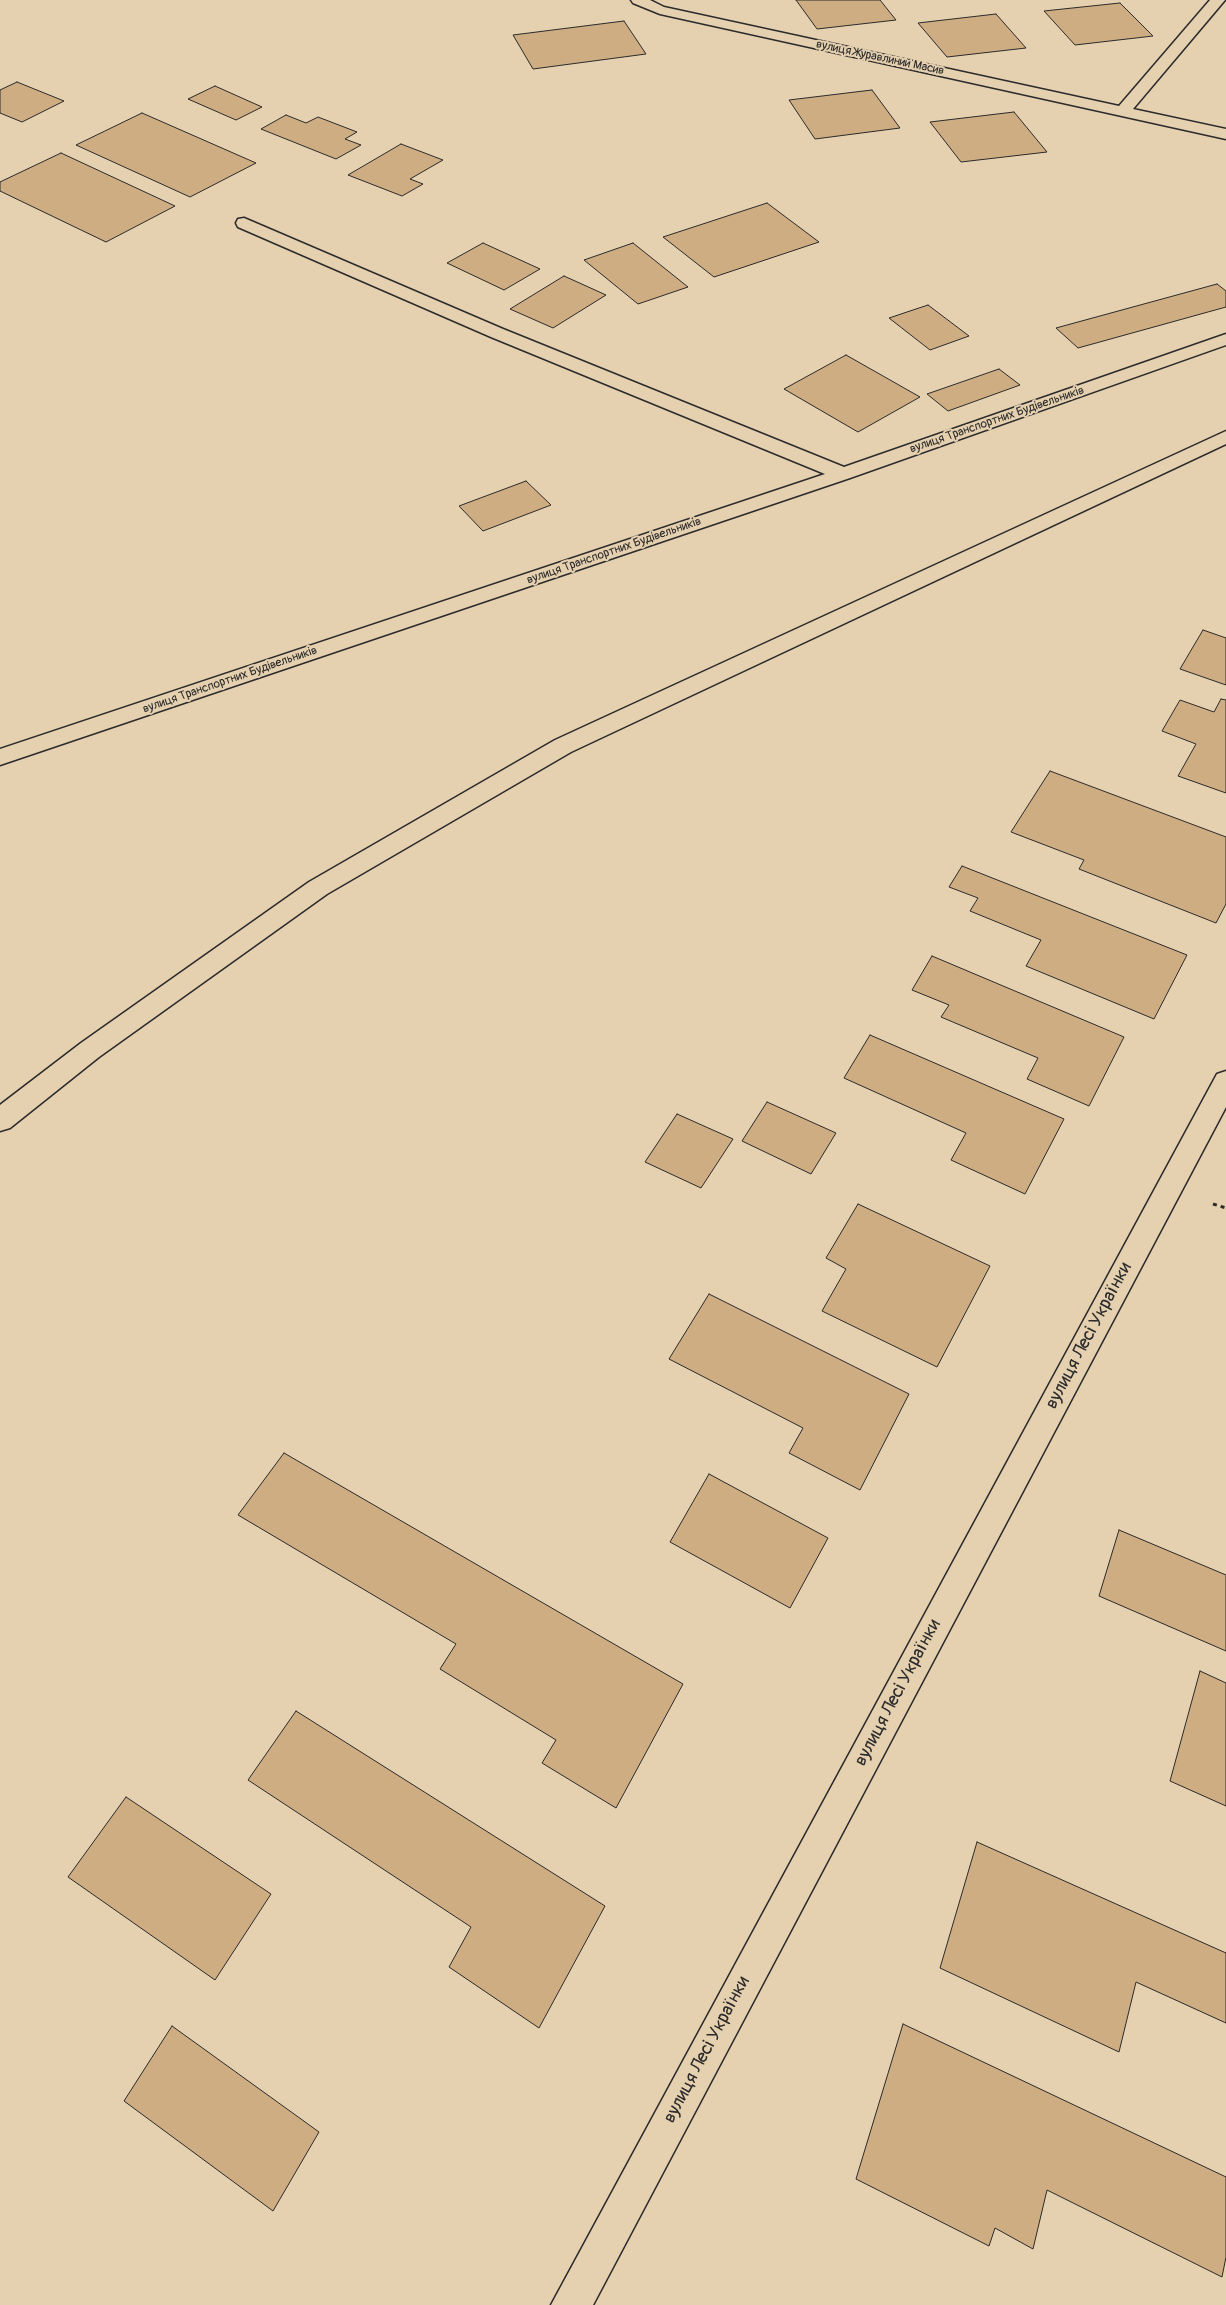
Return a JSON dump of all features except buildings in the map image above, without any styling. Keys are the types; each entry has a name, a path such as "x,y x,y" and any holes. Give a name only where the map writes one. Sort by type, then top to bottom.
{"street":[{"name":"вулиця Журавлиний Масив","path":"638,0 660,10 1226,134"},
{"path":"1123,112 1218,0"},
{"path":"244,223 497,333 843,474"},
{"name":"вулиця Транспортних Будівельників","path":"0,756 843,474 1226,339"},
{"path":"0,1120 90,1050 318,888 563,746 1226,437"},
{"name":"вулиця Лесі Українки","path":"571,2305 1226,1082"}]}
